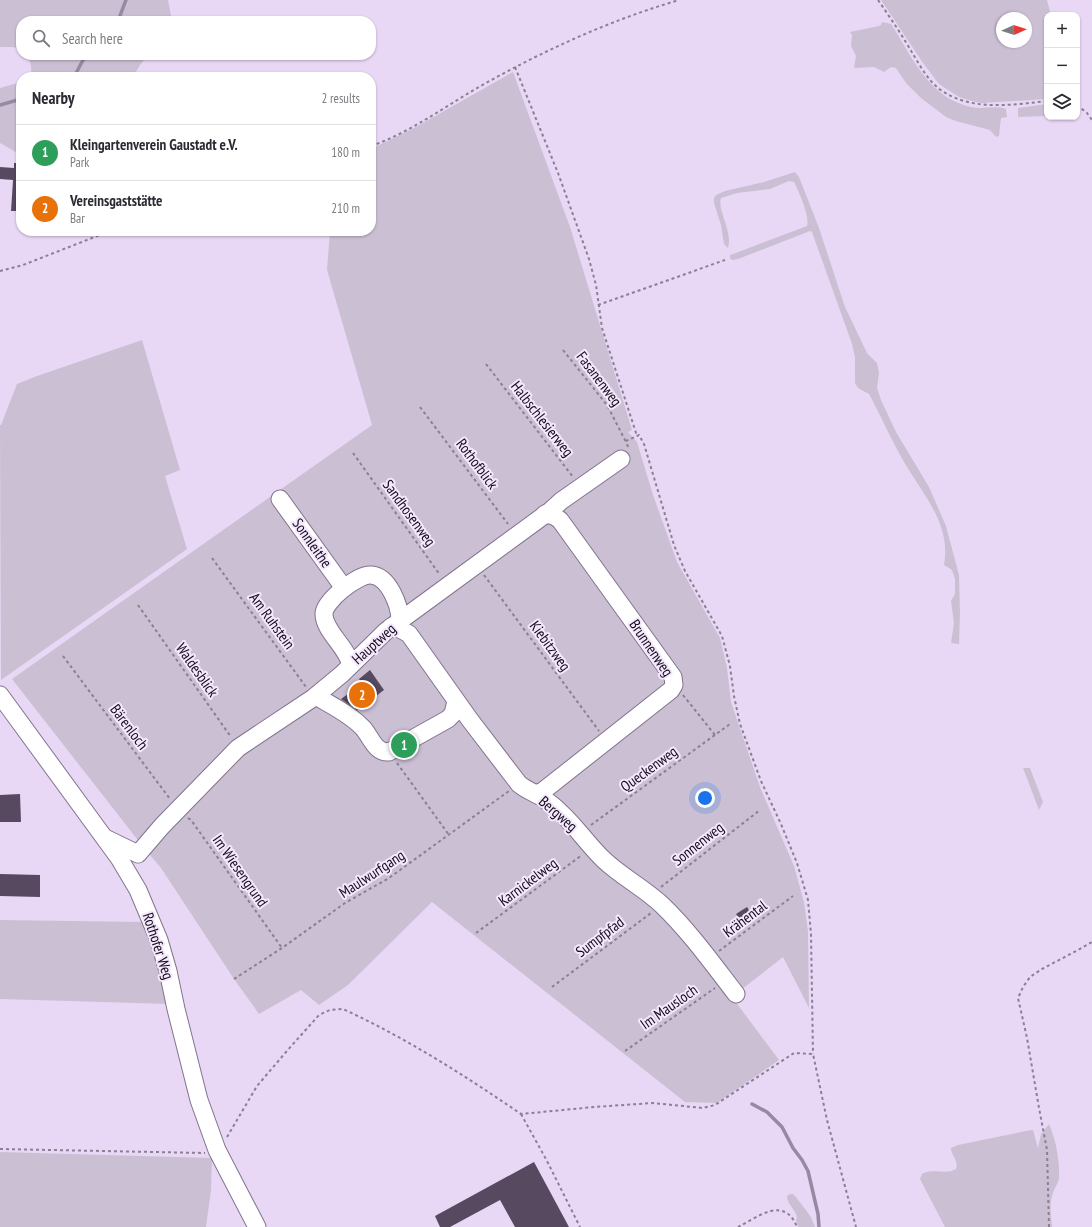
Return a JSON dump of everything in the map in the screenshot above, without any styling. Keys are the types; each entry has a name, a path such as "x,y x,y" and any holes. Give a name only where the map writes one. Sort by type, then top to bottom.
{"street":[{"name":"Hauptweg","path":"105,838 138,854 162,826 238,748 315,697 396,624 621,459"},
{"name":"Sonnleithe","path":"280,499 344,588"},
{"name":"Brunnenweg","path":"536,794 543,791 671,690 674,685 673,677 560,520 554,516 545,514"},
{"path":"352,664 348,653 330,629 324,615 327,604 344,588 365,576 373,575 380,578 389,588 397,603 400,613 396,624"},
{"name":"Bergweg","path":"396,624 400,629 408,634 504,766 519,784 542,797 559,811 592,847 617,871 656,900 689,934 736,994"},
{"name":"Rothofer Weg","path":"0,695 105,838 138,890 159,940 168,971 176,1010 199,1100 217,1150 257,1227"},
{"path":"315,697 351,718 362,728 377,748 383,752 389,752 448,719 453,714 456,701"}],"path":[{"path":"376,144 406,130 515,67 588,33 644,10 679,0"},
{"path":"878,0 918,62 938,88 958,100 983,105 1010,105 1044,101"},
{"path":"515,67 558,173 589,259 596,284 602,328 637,436 639,435 644,444 674,545 682,564 722,636 730,666 740,724 761,781 797,863 808,900 811,934 813,1054 827,1120 856,1227"},
{"path":"1080,108 1092,120"},
{"path":"0,272 23,266 98,236"},
{"path":"598,305 725,260"},
{"name":"Fasanenweg","path":"563,350 607,405 627,443"},
{"name":"Halbschlesierweg","path":"486,364 581,487"},
{"name":"Rothofblick","path":"420,407 516,535"},
{"path":"632,438 637,436"},
{"name":"Sandhosenweg","path":"353,453 448,585"},
{"name":"Am Ruhstein","path":"212,558 315,697"},
{"name":"Kiebitzweg","path":"476,564 607,740"},
{"name":"Waldesblick","path":"138,605 238,748"},
{"name":"Bärenloch","path":"63,656 178,810"},
{"path":"674,685 715,735"},
{"name":"Queckenweg","path":"580,833 730,724"},
{"path":"389,752 448,835"},
{"name":"Maulwurfgang","path":"234,979 282,948 345,903 389,878 519,784"},
{"name":"Im Wiesengrund","path":"178,810 191,820 282,948"},
{"name":"Sonnenweg","path":"656,900 760,810"},
{"name":"Karnickelweg","path":"476,933 592,847"},
{"name":"Krähental","path":"709,959 793,896"},
{"name":"Sumpfpfad","path":"552,987 656,900"},
{"path":"1049,1227 1047,1150 1027,1038 1018,998 1030,977 1042,968 1092,942"},
{"name":"Im Mausloch","path":"626,1051 726,980"},
{"path":"0,1149 182,1153 204,1153 217,1150 224,1142 257,1086 286,1052 320,1015 330,1010 343,1009 440,1061 476,1083 520,1114 547,1161 580,1227"},
{"path":"520,1114 653,1103 703,1108 715,1105 794,1053 813,1054"},
{"path":"738,1227 769,1212 781,1210 789,1214 796,1227"}],"shaded area":[{"path":"0,0 168,0 171,16 16,16 16,48 0,47"},
{"path":"881,0 1047,0 1050,12 1044,12 1044,99 982,103 975,102 959,97 939,84 923,63"},
{"path":"882,22 891,24 921,71 940,92 951,100 977,108 996,107 1006,109 1007,117 1001,118 999,136 996,137 990,130 946,117 921,98 906,83 896,68 891,67 884,72 874,67 854,68 856,56 851,46 852,35 850,32 879,26"},
{"path":"29,60 144,60 136,72 31,72"},
{"path":"513,72 570,227 632,430 628,432 637,442 653,495 677,562 720,638 727,668 731,702 760,787 794,866 804,902 808,931 809,1008 783,957 732,997 779,1060 717,1103 685,1102 432,902 348,985 319,1005 301,990 259,1014 234,979 161,868 12,679 372,425 327,270 330,236 376,236 376,147 414,128"},
{"path":"16,83 16,152 0,143 0,88"},
{"path":"1044,104 1044,116 1018,117 1018,108"},
{"path":"795,172 799,177 819,228 845,307 867,353 877,363 879,373 877,388 881,400 896,432 929,487 946,526 959,575 959,644 951,643 954,623 951,601 955,594 955,579 952,570 944,565 944,538 940,525 929,501 907,467 869,394 858,388 855,383 855,357 852,344 812,232 810,231 738,259 732,260 730,258 730,255 807,226 808,222 806,210 794,182 789,181 770,189 737,193 721,198 721,209 727,228 729,241 728,248 724,244 721,225 714,203 714,198 716,195 725,191 764,182"},
{"path":"142,340 180,470 165,476 187,549 1,680 0,425 17,384"},
{"path":"1023,768 1030,768 1043,802 1039,810"},
{"path":"0,920 144,922 152,932 170,1004 0,999"},
{"path":"1049,1124 1054,1137 1059,1165 1059,1179 1051,1201 1052,1227 945,1227 920,1179 922,1174 926,1172 952,1171 956,1169 956,1161 951,1148 958,1145 1033,1130 1038,1148 1041,1134"},
{"path":"0,1152 212,1158 211,1190 206,1227 0,1227"},
{"path":"793,1194 796,1197 811,1217 815,1227 798,1227 795,1212 787,1199 787,1196"}],"building":[{"path":"14,163 16,163 16,211 11,211 13,180 0,179 0,167 14,168"},
{"path":"370,670 384,690 357,710 341,699 362,684 359,679"},
{"path":"20,794 21,822 0,822 0,795"},
{"path":"0,874 40,875 40,897 0,896"},
{"path":"747,907 753,917 743,923 736,914"},
{"path":"534,1162 569,1227 515,1227 500,1200 450,1227 440,1227 435,1216"}],"waterway":[{"path":"120,16 126,0"},
{"path":"77,72 83,60"},
{"path":"0,105 16,100"},
{"path":"752,1104 767,1112 782,1127 793,1148 808,1171 818,1214 819,1227"}],"place":[{"name":"Vereinsgaststätte","path":"362,695"},
{"name":"Kleingartenverein Gaustadt e.V.","path":"404,745"}]}
